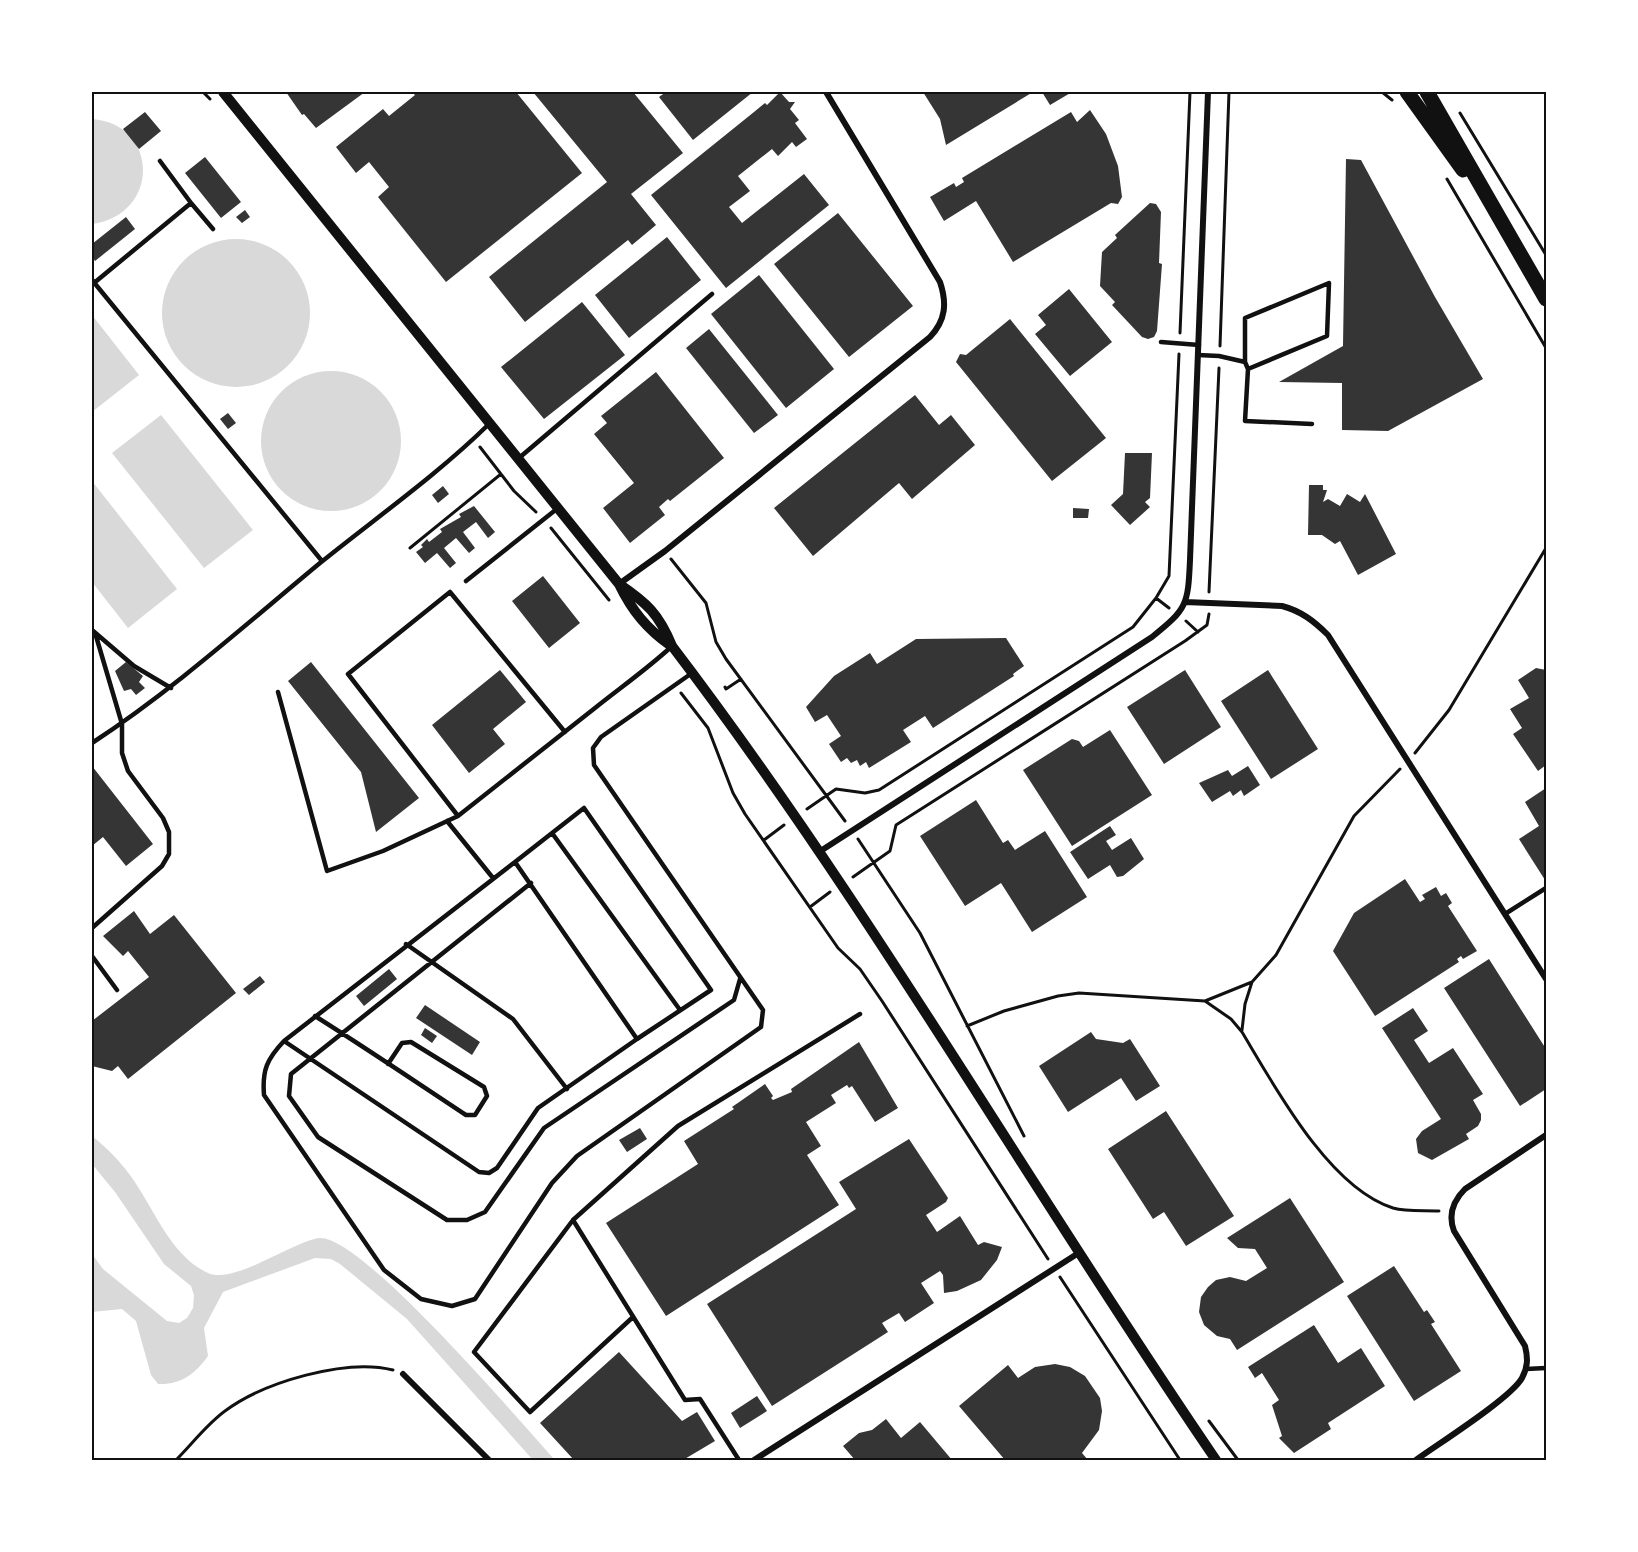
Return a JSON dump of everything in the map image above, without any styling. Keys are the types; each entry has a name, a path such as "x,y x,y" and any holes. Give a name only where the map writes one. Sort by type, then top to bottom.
{"main road":[{"path":"1407,92 1461,168 1478,184"},
{"path":"1427,92 1470,163 1478,184 1546,299"}],"street":[{"path":"223,92 620,584 630,607 651,631 672,646 692,673 818,852 1077,1254 1216,1461"},
{"path":"620,584 665,552 940,327 945,304 940,282 826,92"},
{"path":"818,852 1152,637 1179,615 1185,602 1191,560 1209,92"},
{"path":"1185,602 1282,606 1296,610 1316,622 1329,635 1546,979"},
{"path":"1416,1461 1514,1390 1526,1369 1528,1360 1525,1346 1454,1231 1451,1211 1465,1189 1546,1135"},
{"path":"754,1461 1077,1254"},
{"path":"403,1374 489,1461"}],"lane":[{"path":"160,161 213,229"},
{"path":"191,203 93,281 322,561"},
{"path":"1248,369 1327,336 1329,283 1245,318 1245,362 1248,369 1245,421 1312,424"},
{"path":"519,459 712,294"},
{"path":"1161,342 1199,345"},
{"path":"1198,355 1219,356 1245,362"},
{"path":"92,743 171,688 322,561 476,437 490,423"},
{"path":"466,581 558,507"},
{"path":"458,816 348,674 450,592 565,732"},
{"path":"92,630 96,636 122,724 122,753 128,771 163,818 169,832 169,854 162,866 92,928"},
{"path":"96,636 134,666 171,688"},
{"path":"278,692 327,871 383,851 458,816 672,646"},
{"path":"284,1041 479,1172 489,1173 497,1168 538,1108 711,990 584,808 284,1041 268,1059 263,1075 264,1095 384,1270 421,1299 452,1306 475,1299 552,1183 577,1156 761,1027 763,1010 594,765 593,748 601,737 692,673"},
{"path":"447,821 493,878"},
{"path":"552,833 680,1010"},
{"path":"515,861 637,1040"},
{"path":"531,883 340,1032 291,1074 289,1096 318,1137 447,1220 467,1220 485,1212 544,1128 734,1000 740,979"},
{"path":"1505,914 1546,888"},
{"path":"406,944 513,1018 567,1089"},
{"path":"92,956 117,990"},
{"path":"633,1317 530,1412 474,1352 573,1220 678,1126 860,1014"},
{"path":"315,1016 340,1032 388,1064 466,1115 475,1115 487,1096 484,1087 411,1042 402,1043 388,1064"},
{"path":"573,1220 685,1400 700,1399 740,1461"},
{"path":"1526,1369 1545,1369"}],"path":[{"path":"203,92 211,101"},
{"path":"826,795 836,789 865,793 879,790 1133,627 1156,598 1169,576 1190,92"},
{"path":"873,862 890,851 896,825 1198,632 1208,622 1229,92"},
{"path":"1382,92 1396,104"},
{"path":"1460,112 1546,255"},
{"path":"1445,176 1546,348"},
{"path":"476,437 482,451 522,500 544,519 603,591"},
{"path":"410,548 501,474"},
{"path":"1242,1032 1245,1004 1252,982 1276,955 1354,816 1428,740 1445,717 1546,548"},
{"path":"665,552 706,603 716,642 851,829 920,933 1029,1146"},
{"path":"725,687 726,689 741,679"},
{"path":"714,742 733,793 745,814 838,948 860,969 882,1001 1180,1461"},
{"path":"967,1026 1021,1006 1079,993 1205,1001 1252,982"},
{"path":"1205,1001 1220,1010 1242,1032 1314,1144 1350,1182 1393,1208 1451,1211"},
{"path":"176,1461 222,1413 260,1391 345,1367 378,1366 403,1374"}],"shaded area":[{"path":"92,119 114,125 130,136 140,152 143,170 140,188 130,204 114,217 92,224"},
{"path":"236,239 264,245 288,261 304,285 310,313 304,341 288,365 264,381 236,387 208,381 184,365 168,341 162,313 168,285 184,261 208,245"},
{"path":"92,315 139,375 92,412"},
{"path":"331,371 358,376 381,391 396,414 401,441 396,468 381,491 358,506 331,511 304,506 281,491 266,468 261,441 266,414 281,391 304,376"},
{"path":"161,415 253,530 204,568 112,453"},
{"path":"92,481 177,589 128,628 92,582"},
{"path":"92,1136 130,1175 163,1229 183,1255 208,1273 219,1275 232,1273 319,1238 340,1245 369,1266 440,1334 555,1460 533,1460 407,1319 331,1259 315,1258 223,1292 204,1328 208,1356 187,1377 174,1383 158,1384 151,1375 136,1321 122,1309 92,1312 92,1254 103,1269 167,1321 179,1323 187,1318 193,1308 194,1295 191,1286 164,1264 115,1192 92,1164"}],"building":[{"path":"286,92 365,92 316,128 304,114 302,115"},
{"path":"412,92 516,92 582,173 446,282 378,197 389,187 369,162 356,173 336,147 383,109 389,116 415,95"},
{"path":"533,92 633,92 683,153 631,194 656,225 632,245 628,240 525,322 489,277 607,182"},
{"path":"666,92 753,92 693,140 659,97"},
{"path":"780,92 789,102 795,102 790,109 799,120 795,123 807,139 796,147 792,142 778,156 772,149 738,176 750,191 729,207 742,223 804,174 829,205 726,288 651,195 765,103 767,105"},
{"path":"923,92 1033,92 946,145 940,119"},
{"path":"1042,92 1072,92 1050,105"},
{"path":"1090,110 1106,134 1118,166 1122,197 1118,204 1111,203 1013,262 976,201 944,221 930,197 954,183 956,187 964,182 962,178 1071,112 1077,122"},
{"path":"145,112 161,131 139,149 123,129"},
{"path":"205,157 241,202 221,218 185,173"},
{"path":"1346,159 1361,160 1435,297 1483,379 1388,431 1342,430 1342,383 1279,382 1343,346"},
{"path":"1150,203 1156,204 1161,212 1159,263 1162,264 1157,331 1154,337 1148,339 1142,337 1112,305 1115,302 1100,286 1102,252 1117,238 1115,235"},
{"path":"245,210 250,217 242,223 236,217"},
{"path":"838,213 913,306 849,357 774,264"},
{"path":"126,217 135,229 95,261 92,256 92,244"},
{"path":"667,237 701,280 629,338 595,295"},
{"path":"759,275 834,369 786,408 711,314"},
{"path":"1069,289 1112,342 1070,376 1035,334 1046,325 1038,315"},
{"path":"582,302 625,355 544,419 501,367"},
{"path":"1010,319 1106,438 1052,481 956,362 960,354 966,355"},
{"path":"709,329 778,415 754,433 686,348"},
{"path":"656,372 724,458 670,501 668,499 659,507 665,515 630,543 603,508 634,483 594,434 607,423 601,416"},
{"path":"915,395 939,425 951,415 975,445 912,499 899,483 813,556 774,508"},
{"path":"228,413 236,423 228,429 220,419"},
{"path":"1125,453 1152,453 1150,498 1145,502 1150,507 1130,525 1111,505 1123,494"},
{"path":"1309,485 1323,485 1323,490 1327,490 1323,502 1328,499 1340,506 1347,494 1360,502 1365,494 1396,554 1358,575 1340,541 1335,544 1322,535 1308,535"},
{"path":"443,486 449,494 438,503 432,495"},
{"path":"474,506 495,532 488,538 476,522 463,532 475,548 469,553 456,538 444,548 456,563 450,568 437,553 425,563 416,552 423,547 421,545 427,539 429,542 442,532 440,529 461,517 459,514"},
{"path":"1073,508 1089,509 1088,518 1073,518"},
{"path":"543,576 580,623 549,648 512,601"},
{"path":"1006,638 1024,666 1013,674 1014,676 933,728 925,716 903,730 911,742 869,768 866,762 860,766 857,760 851,763 847,758 841,762 829,744 841,736 827,715 815,722 806,707 834,676 870,653 877,664 916,639"},
{"path":"126,662 143,676 139,682 145,688 136,695 131,689 124,691 115,671"},
{"path":"311,662 419,798 376,832 361,772 288,681"},
{"path":"1536,668 1546,670 1546,765 1538,771 1513,734 1522,728 1510,709 1529,698 1518,680"},
{"path":"500,670 526,702 493,729 505,744 469,773 432,725"},
{"path":"1185,670 1221,727 1164,764 1127,707"},
{"path":"1268,670 1318,749 1271,779 1221,701"},
{"path":"1110,730 1152,795 1072,846 1023,770 1072,739 1079,741 1083,747"},
{"path":"92,766 153,844 126,866 103,837 92,846"},
{"path":"1248,766 1260,785 1244,796 1241,790 1233,796 1230,791 1212,802 1199,783 1228,770 1232,776"},
{"path":"1546,788 1545,880 1519,839 1539,826 1525,802"},
{"path":"976,800 1003,843 1008,840 1015,850 1045,831 1087,897 1032,932 1001,883 965,906 920,836"},
{"path":"1110,826 1116,835 1106,841 1112,850 1131,838 1144,859 1123,876 1117,877 1110,865 1088,879 1070,852"},
{"path":"1405,879 1420,902 1425,899 1422,895 1436,887 1441,896 1446,893 1452,903 1448,906 1477,951 1463,959 1461,956 1457,959 1459,962 1375,1016 1333,951 1354,913"},
{"path":"134,911 150,934 174,915 236,993 128,1079 118,1066 112,1071 92,1066 92,1021 149,977 128,951 123,956 103,936"},
{"path":"1489,959 1546,1049 1546,1089 1520,1106 1444,988"},
{"path":"389,969 397,979 364,1006 356,996"},
{"path":"260,976 265,982 249,995 243,989"},
{"path":"425,1005 480,1042 472,1055 416,1018"},
{"path":"1413,1008 1428,1031 1414,1040 1429,1063 1453,1048 1483,1094 1473,1100 1481,1114 1481,1120 1478,1126 1466,1134 1469,1139 1432,1160 1418,1153 1416,1139 1422,1131 1441,1119 1382,1028"},
{"path":"425,1028 437,1036 432,1043 421,1035"},
{"path":"1091,1032 1096,1039 1123,1043 1130,1039 1160,1086 1136,1101 1121,1078 1068,1112 1039,1066"},
{"path":"859,1042 898,1108 875,1122 852,1086 849,1088 847,1085 831,1095 836,1103 806,1122 821,1146 807,1155 839,1205 666,1316 606,1223 698,1164 684,1141 734,1109 732,1107 765,1084 773,1100 792,1092 791,1089"},
{"path":"1166,1111 1234,1216 1186,1246 1164,1212 1153,1219 1108,1149"},
{"path":"640,1128 647,1139 627,1152 619,1140"},
{"path":"909,1139 948,1198 946,1202 926,1215 937,1232 960,1216 978,1245 984,1242 1002,1247 997,1260 981,1280 957,1291 944,1293 943,1275 940,1271 921,1283 934,1303 905,1322 899,1313 882,1323 888,1332 772,1406 707,1304 856,1209 839,1182"},
{"path":"1290,1198 1344,1282 1237,1350 1230,1339 1217,1336 1204,1325 1199,1312 1201,1297 1216,1280 1230,1277 1246,1281 1267,1268 1255,1249 1238,1248 1227,1238"},
{"path":"1394,1266 1424,1312 1427,1310 1435,1322 1431,1324 1461,1371 1414,1401 1347,1296"},
{"path":"1314,1325 1338,1363 1361,1348 1385,1386 1328,1423 1331,1429 1294,1453 1279,1438 1282,1436 1272,1405 1279,1400 1262,1373 1255,1378 1248,1367"},
{"path":"619,1352 682,1421 697,1412 715,1441 683,1460 574,1460 540,1423"},
{"path":"1055,1364 1070,1367 1085,1376 1100,1398 1102,1411 1099,1430 1082,1453 1088,1460 1005,1460 959,1406 1008,1365 1018,1378 1035,1367"},
{"path":"757,1396 767,1411 740,1428 731,1413"},
{"path":"886,1419 901,1438 920,1422 952,1460 855,1460 843,1446 859,1433 872,1430"}]}
